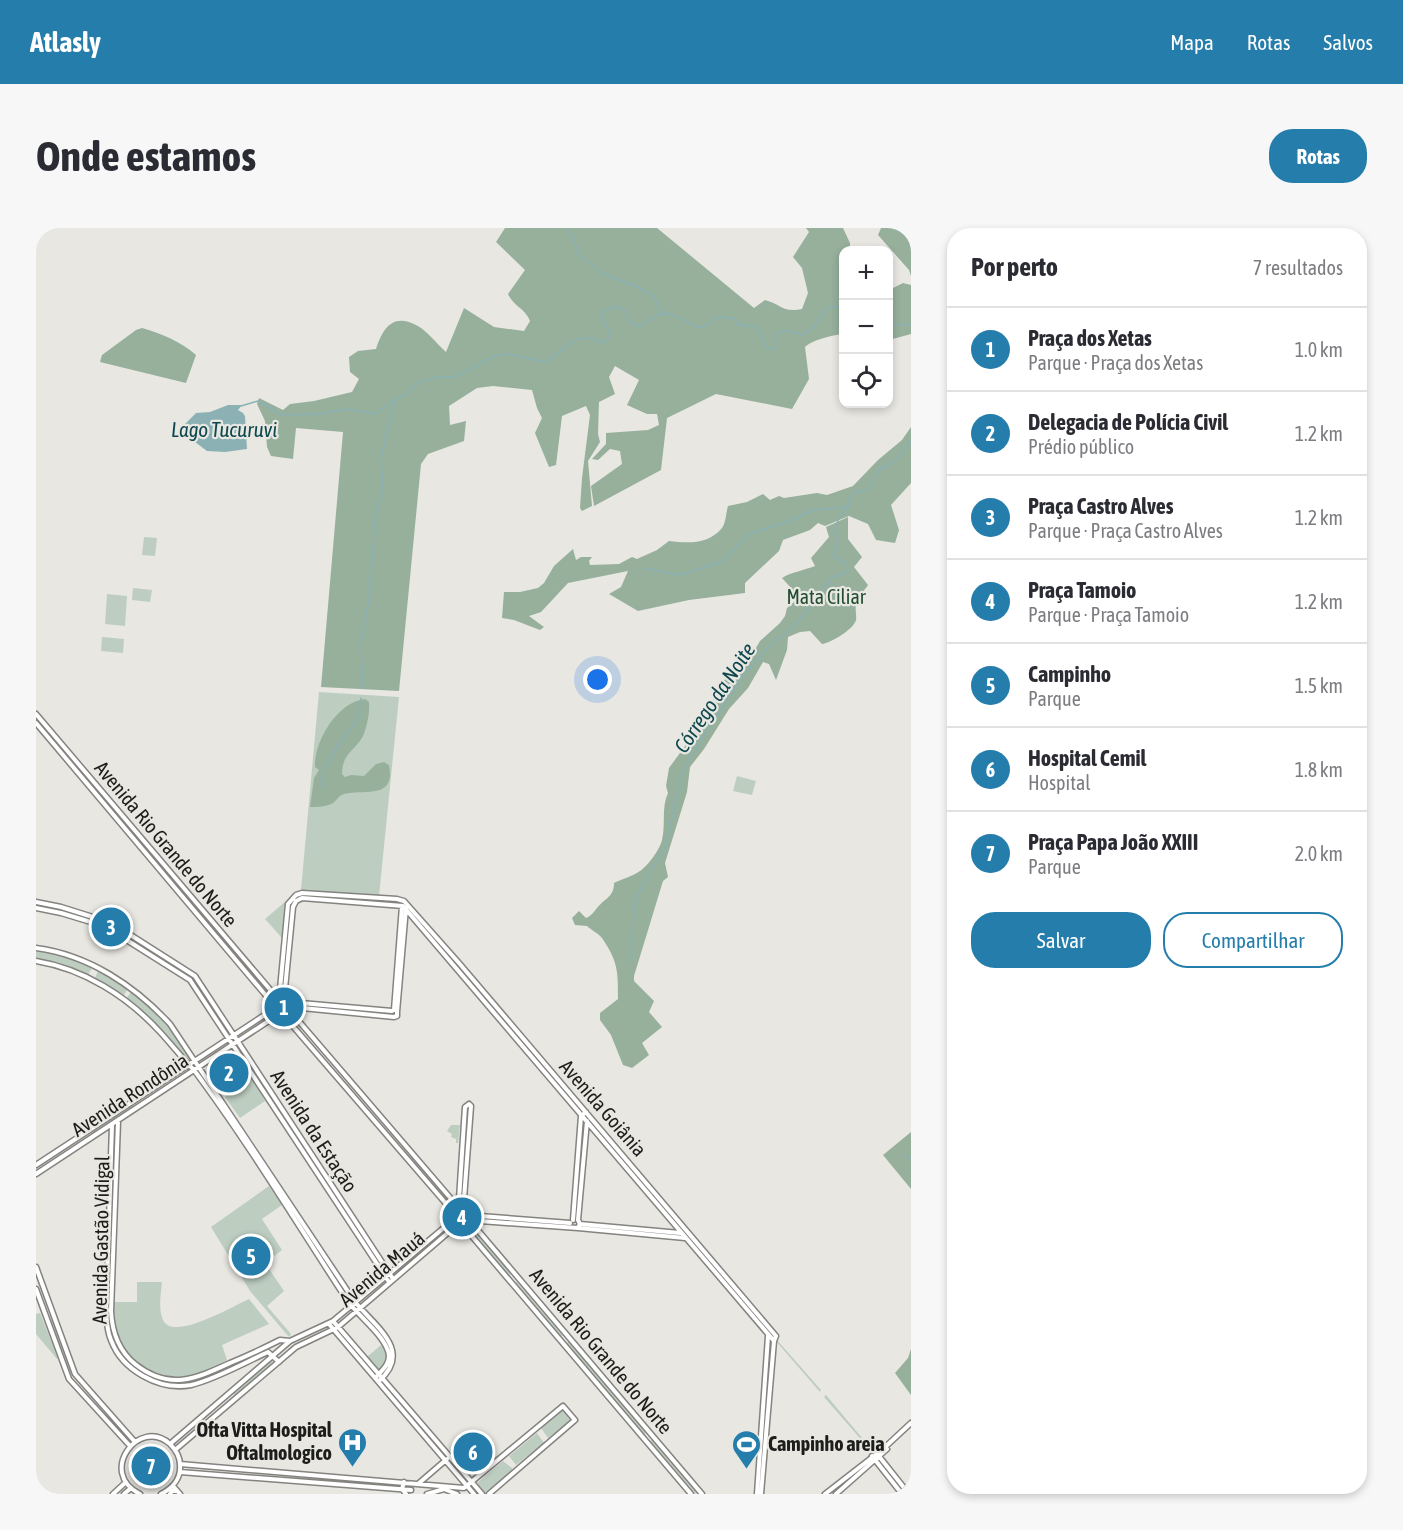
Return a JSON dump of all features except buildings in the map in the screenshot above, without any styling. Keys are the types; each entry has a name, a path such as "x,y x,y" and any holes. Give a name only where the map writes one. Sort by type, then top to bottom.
{"street":[{"name":"Avenida Rio Grande do Norte","path":"36,714 273,993"},
{"name":"Avenida Rio Grande do Norte","path":"36,723 268,998"},
{"path":"283,989 293,907 296,901 302,898 403,904"},
{"path":"36,902 61,907 95,920"},
{"path":"394,1012 406,918 403,904"},
{"path":"394,1012 403,904"},
{"name":"Avenida Goiânia","path":"403,904 591,1117 775,1339 762,1445"},
{"name":"Avenida Goiânia","path":"403,904 499,1014 586,1122 685,1238 745,1303"},
{"path":"36,908 95,920"},
{"path":"106,910 120,911 129,921 129,934 116,945 103,944 95,935 95,920 106,910"},
{"path":"406,918 411,914"},
{"name":"Avenida da Estação","path":"129,934 195,976 378,1262"},
{"name":"Avenida da Estação","path":"125,939 190,980 391,1280"},
{"path":"36,948 77,958 132,988 170,1024 200,1066 227,1113 351,1305 358,1309"},
{"path":"36,961 89,978 124,998 160,1032 194,1070 227,1113"},
{"path":"283,989 295,993 301,1005 297,1019 291,1024 281,1026 270,1020 265,1008 268,998 283,989"},
{"path":"301,1005 394,1012"},
{"name":"Avenida Rondônia","path":"36,1166 266,1014"},
{"path":"297,1019 453,1201"},
{"name":"Avenida Rondônia","path":"36,1174 270,1020"},
{"path":"291,1024 448,1206"},
{"path":"308,1044 314,1039"},
{"path":"133,1102 138,1109"},
{"path":"461,1199 468,1105"},
{"path":"575,1224 582,1116 586,1112"},
{"path":"575,1224 586,1122 591,1117"},
{"name":"Avenida Gastão Vidigal","path":"118,1122 111,1311 114,1332 123,1352 150,1374 178,1381 202,1376 267,1349"},
{"name":"Avenida Gastão Vidigal","path":"112,1125 106,1313 111,1340 127,1365 149,1379 185,1386 267,1349 280,1340 290,1341"},
{"path":"461,1199 475,1204 480,1216 476,1228 470,1234 462,1236 450,1231 446,1226 444,1216 453,1201 461,1199"},
{"path":"285,1201 388,1351 388,1362 377,1380"},
{"path":"480,1216 681,1233 685,1230"},
{"path":"480,1221 575,1224 584,1231 685,1238 689,1234"},
{"name":"Avenida Mauá","path":"290,1341 331,1322 446,1226"},
{"name":"Avenida Rio Grande do Norte","path":"476,1228 702,1494"},
{"name":"Avenida Mauá","path":"175,1450 296,1347 336,1328 450,1231"},
{"name":"Avenida Rio Grande do Norte","path":"470,1234 691,1494"},
{"path":"36,1267 75,1374 135,1442"},
{"path":"377,1283 381,1288"},
{"path":"36,1289 69,1378 130,1446"},
{"path":"48,1320 52,1318 56,1320"},
{"path":"331,1322 474,1494"},
{"path":"336,1328 381,1376 482,1494"},
{"path":"310,1332 312,1340"},
{"path":"759,1494 770,1333"},
{"path":"170,1444 290,1341"},
{"path":"267,1349 279,1362"},
{"path":"180,1464 468,1487 563,1406 575,1420 489,1494"},
{"path":"192,1424 198,1431"},
{"path":"836,1494 911,1425"},
{"path":"141,1494 126,1482 122,1464 130,1446 135,1442 154,1437 170,1444 180,1464 180,1472 169,1493"},
{"path":"825,1494 876,1456"},
{"path":"876,1456 902,1494"},
{"path":"876,1456 909,1494"},
{"path":"402,1489 406,1494 450,1457"},
{"path":"216,1467 216,1475"},
{"path":"854,1471 858,1476"},
{"path":"180,1472 411,1490"},
{"path":"296,1474 296,1481"},
{"path":"323,1483 324,1476"},
{"path":"345,1477 345,1485"},
{"path":"426,1477 427,1485"},
{"path":"461,1488 463,1481"},
{"path":"113,1494 126,1482"},
{"path":"402,1489 404,1482"},
{"path":"173,1486 179,1493"},
{"path":"428,1494 444,1486"},
{"path":"444,1486 455,1493"},
{"path":"124,1494 131,1488"},
{"path":"434,1491 444,1489 455,1493"},
{"path":"161,1494 174,1490 179,1493"}],"green space":[{"path":"505,228 657,228 754,308 765,300 786,309 795,310 802,309 808,293 802,268 793,257 809,232 806,228 843,228 850,246 839,246 839,335 817,340 805,347 809,379 792,409 716,394 667,418 661,470 594,506 591,486 622,464 620,451 610,449 598,460 592,459 606,444 606,433 648,430 659,425 657,414 647,414 627,405 639,380 615,366 609,377 615,394 599,402 600,442 588,461 592,506 582,511 580,508 582,478 590,415 586,406 562,416 556,465 549,467 535,433 542,418 532,390 493,386 477,388 449,406 450,425 466,421 464,441 428,454 421,464 399,691 321,687 343,432 296,428 293,459 271,456 267,447 265,421 257,404 259,398 283,410 290,404 352,392 359,379 350,372 349,357 358,351 376,349 386,329 390,324 396,322 409,322 418,326 446,352 464,308 494,327 524,331 530,321 526,313 513,302 508,294 525,270 496,242"},
{"path":"881,228 911,228 911,276 909,270 893,252 893,246 888,246 878,235"},
{"path":"903,283 911,285 911,334 893,339 893,300 893,288"},
{"path":"142,328 170,338 196,355 186,383 100,362 102,355"},
{"path":"911,427 911,483 891,505 899,530 895,543 876,540 868,524 849,516 825,526 818,523 810,530 783,540 779,551 745,583 745,593 689,600 638,611 609,594 621,587 628,571 568,583 541,612 529,616 544,627 540,630 502,618 504,592 520,592 538,588 544,583 554,566 573,549 576,560 581,557 592,557 589,561 590,565 619,564 632,557 637,559 657,550 669,541 704,540 722,528 728,506 747,502 763,494 770,500 779,496 784,498 817,493 827,495 853,486 878,460 902,440"},
{"name":"Mata Ciliar","path":"848,517 848,539 862,557 854,567 868,585 856,603 854,624 842,635 822,644 810,631 788,637 787,650 776,680 769,664 763,662 748,688 729,709 690,767 687,792 665,863 668,877 663,881 634,976 634,981 654,1001 649,1012 662,1027 642,1043 649,1055 632,1068 623,1065 611,1035 600,1020 600,1013 618,999 614,960 600,936 587,926 575,925 572,918 579,911 586,918 590,916 611,894 614,883 640,871 653,857 661,844 663,834 669,768 688,742 723,682 736,665 753,653 760,641 780,623 787,608 795,601 792,589 782,578 815,566 811,558 829,537 826,527"},
{"path":"144,537 157,538 155,556 142,555"},
{"path":"133,588 152,590 150,602 132,600"},
{"path":"107,594 127,596 125,626 105,624"},
{"path":"102,637 124,639 123,653 101,651"},
{"path":"319,692 399,697 379,896 301,890"},
{"path":"365,699 369,702 366,728 360,741 344,761 342,774 345,777 364,776 376,764 384,762 389,765 388,784 377,791 344,794 331,804 310,807 314,778 319,770 315,767 316,756 323,734 346,707"},
{"path":"737,776 756,781 752,795 733,791"},
{"path":"120,813 170,874 167,876 117,815"},
{"path":"174,879 229,944 227,946 171,881"},
{"path":"286,901 282,938 265,919"},
{"path":"111,911 123,915 127,927 123,939 111,943 99,939 95,927 99,915"},
{"path":"131,937 189,974 187,976 130,939"},
{"path":"234,948 268,990 266,992 231,951"},
{"path":"36,949 70,958 92,968 88,975 67,966 36,959"},
{"path":"98,971 128,988 124,995 95,978"},
{"path":"196,980 230,1034 228,1035 194,981"},
{"path":"132,991 165,1023 193,1059 188,1063 147,1016 126,999"},
{"path":"283,991 294,996 299,1007 294,1018 283,1023 272,1018 267,1007 272,996"},
{"path":"252,1079 265,1101 240,1118 225,1097"},
{"path":"132,1105 134,1107 93,1135 92,1132"},
{"path":"283,1115 343,1206 341,1207 281,1116"},
{"path":"451,1125 460,1125 458,1143 447,1131"},
{"path":"911,1132 911,1189 883,1155"},
{"path":"412,1156 449,1198 448,1201 445,1202 410,1160"},
{"path":"269,1186 282,1205 262,1219 282,1250 265,1263 284,1291 267,1306 291,1334 289,1337 250,1291 211,1227"},
{"path":"462,1201 473,1206 478,1217 473,1228 462,1233 451,1228 446,1217 451,1206"},
{"path":"476,1233 511,1273 510,1275 507,1276 473,1236"},
{"path":"137,1282 162,1282 161,1311 163,1320 169,1326 190,1325 249,1299 269,1324 222,1345 227,1360 193,1376 182,1378 151,1371 131,1358 125,1349 114,1315 113,1302 137,1302"},
{"path":"515,1282 562,1336 560,1337 514,1285"},
{"path":"40,1313 57,1359 36,1334 36,1314"},
{"path":"53,1320 71,1373 69,1373 50,1321"},
{"path":"775,1340 821,1390 820,1392"},
{"path":"569,1341 646,1432 645,1434 642,1434 566,1344"},
{"path":"770,1341 772,1341 764,1440 762,1440"},
{"path":"381,1345 386,1358 380,1371 367,1357"},
{"path":"911,1349 911,1395 895,1373 908,1358"},
{"path":"271,1360 273,1362 235,1395 233,1394"},
{"path":"826,1395 873,1451 872,1452 824,1397"},
{"path":"563,1409 566,1409 573,1419 548,1438 541,1428"},
{"path":"537,1433 544,1443 516,1465 509,1456"},
{"path":"653,1439 697,1491 697,1493 650,1441"},
{"path":"503,1461 512,1468 512,1471 484,1493 477,1483"},
{"path":"349,1479 400,1484 401,1486 349,1483"}],"water":[{"name":"Lago Tucuruvi","path":"228,405 242,405 238,410 245,416 247,449 225,452 207,451 183,433 182,427 196,413 210,412"}],"waterway":[{"path":"568,228 580,256 602,273 653,295 662,313"},
{"path":"241,406 258,401 282,415 320,414 346,409 375,414 396,399 406,395 419,382 437,377 454,377 495,356 508,354 545,362 578,339 594,339 604,343 611,332 601,319 603,311 617,307 625,311 626,318 640,326 664,314 674,315 700,328 709,324 716,317 734,318 737,324 754,325 767,348 775,350 777,335 780,332 794,332 802,335 812,328 830,307 839,307"},
{"path":"893,325 911,324"},
{"path":"363,687 361,644 370,593 375,518 383,486 381,457 395,400"},
{"name":"Córrego da Noite","path":"629,962 637,896 666,845 681,777 690,757 742,677 770,645 795,626 832,578 848,571 847,564 834,556 838,540 834,530 840,516 849,507 849,498 857,491 867,491 879,470 896,460 911,441"},
{"path":"643,568 679,575 721,562 749,534 790,521 813,510 848,507"},
{"path":"322,788 324,768 357,721 361,698"},
{"path":"905,1155 911,1159"}],"place":[{"name":"Praça Castro Alves","path":"111,927"},
{"name":"Praça dos Xetas","path":"284,1007"},
{"name":"Delegacia de Polícia Civil","path":"229,1073"},
{"name":"Praça Tamoio","path":"462,1217"},
{"name":"Campinho","path":"251,1256"},
{"name":"Hospital Cemil","path":"473,1452"},
{"name":"Praça Papa João XXIII","path":"151,1466"},
{"name":"Ofta Vitta Hospital Oftalmologico","path":"353,1468"},
{"name":"Campinho areia","path":"747,1470"}]}
